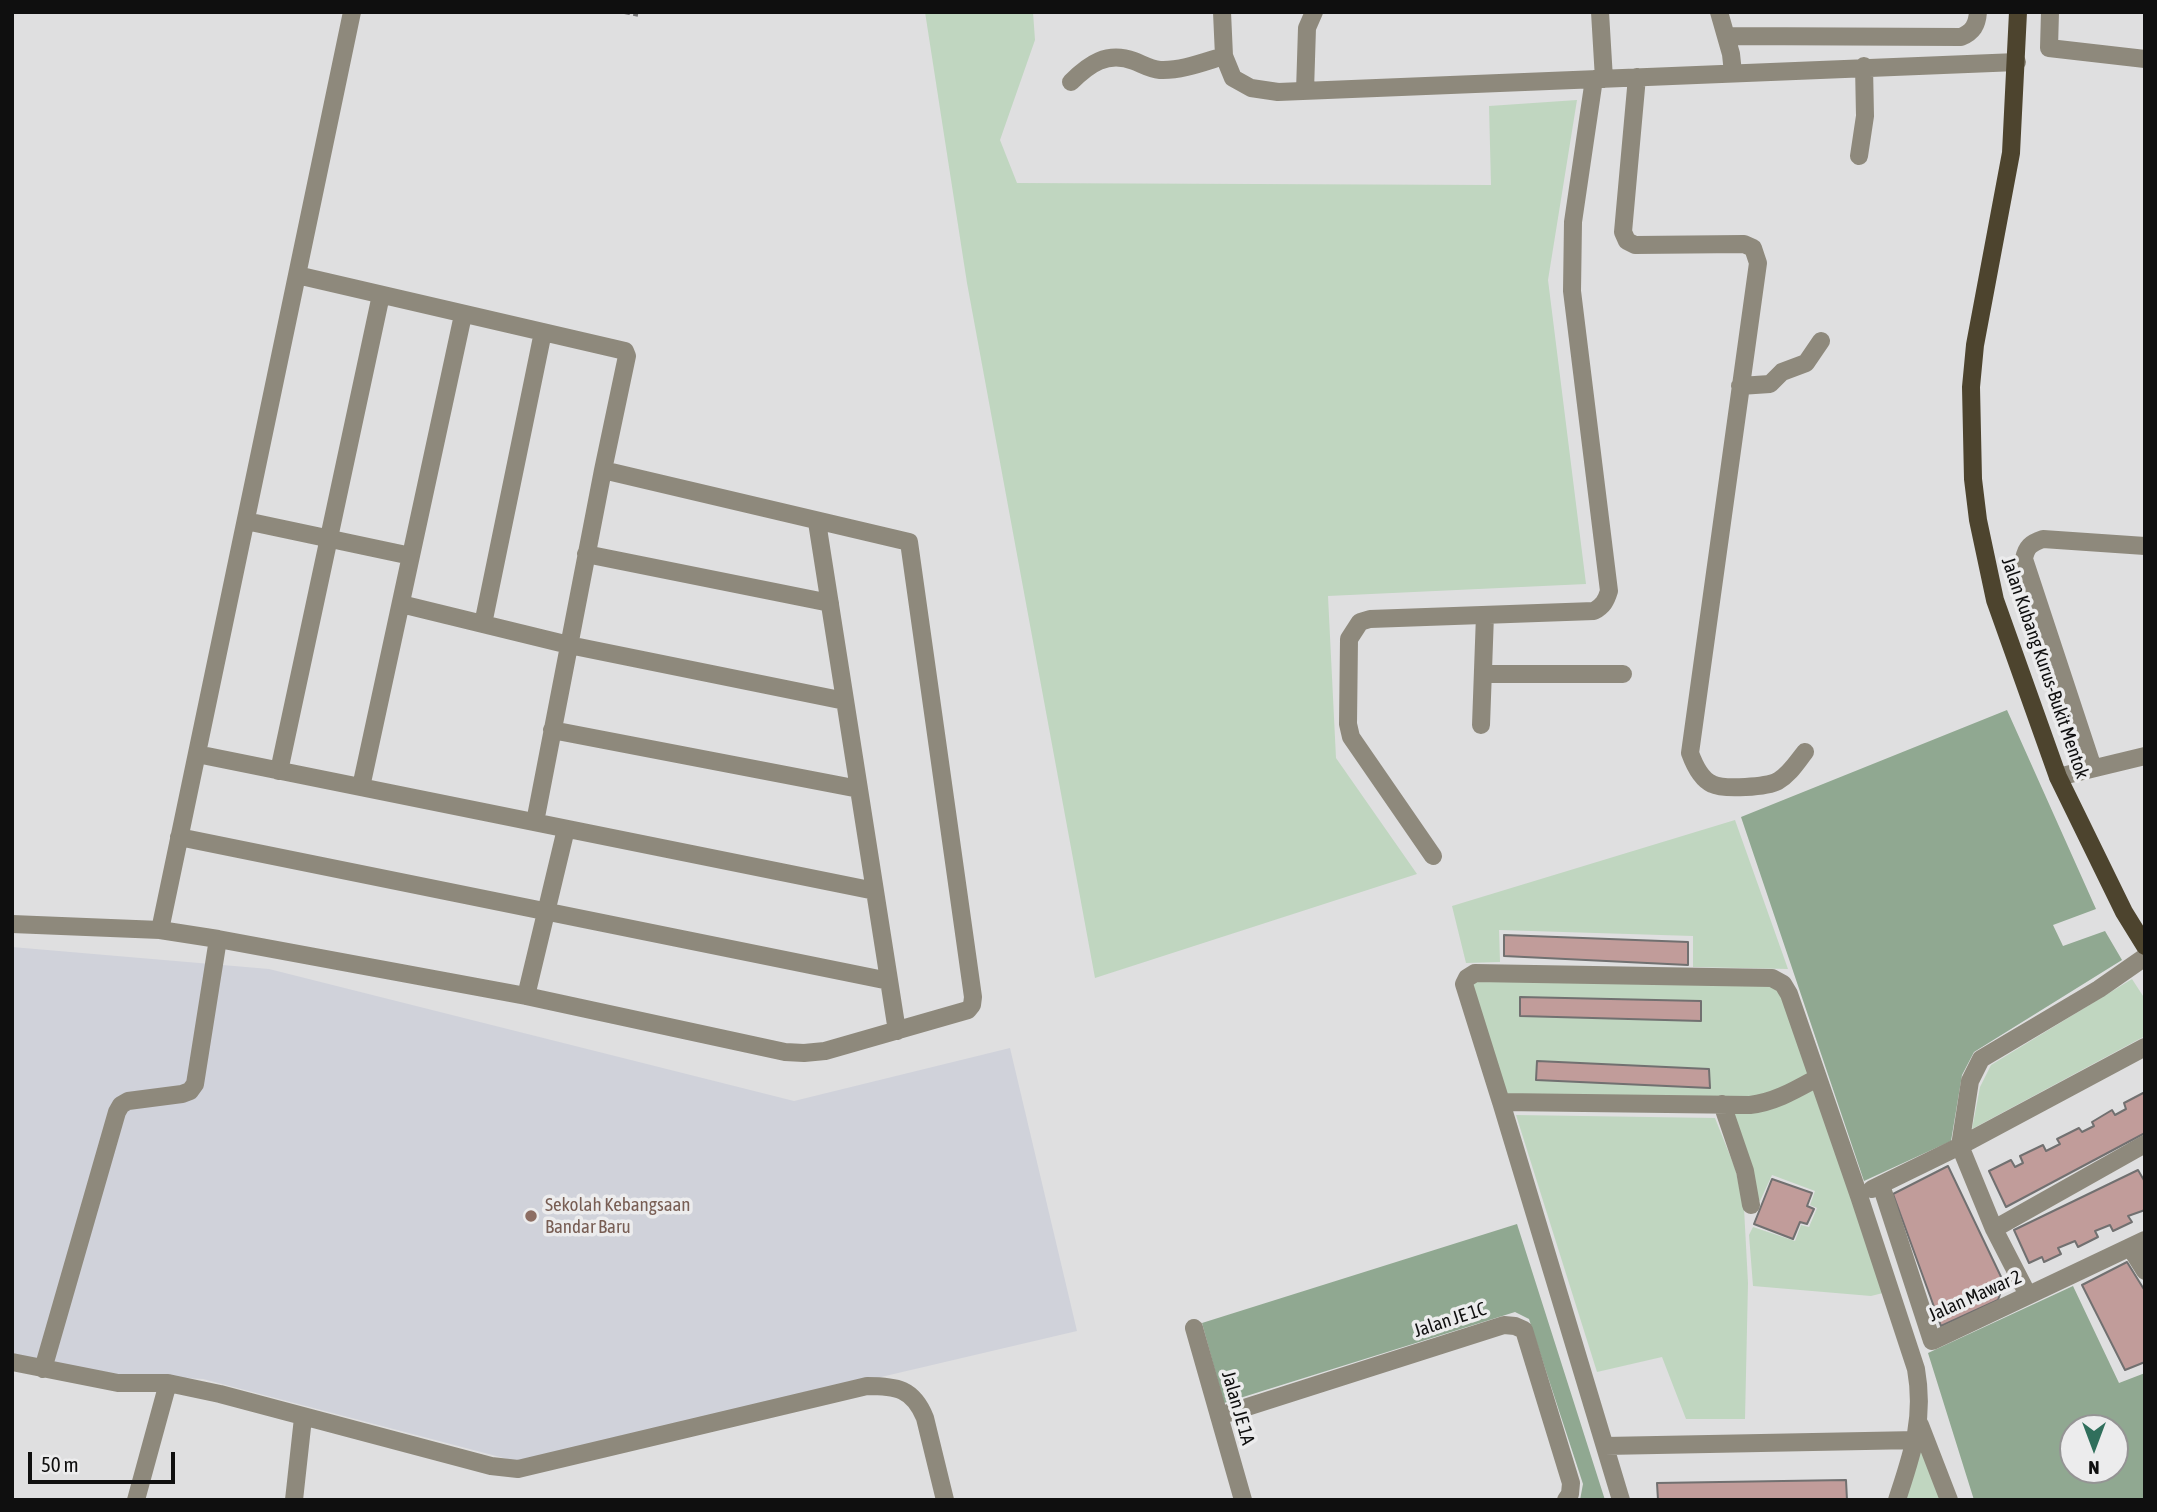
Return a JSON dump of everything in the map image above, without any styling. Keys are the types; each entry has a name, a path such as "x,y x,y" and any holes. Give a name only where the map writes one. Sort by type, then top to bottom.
{"main road":[{"name":"Jalan Kubang Kurus-Bukit Mentok","path":"2018,12 2011,153 1975,345 1971,387 1973,480 1978,520 1995,600 2058,777 2123,912 2145,946"}],"street":[{"path":"160,929 352,12"},
{"path":"1222,12 1224,56 1233,78 1251,88 1278,92 1864,66 2017,62"},
{"path":"1305,92 1307,28 1314,12"},
{"path":"1433,856 1351,737 1348,724 1349,639 1360,622 1370,620 1594,611 1602,606 1609,590 1572,291 1573,222 1599,79 1600,12"},
{"path":"1719,12 1733,73"},
{"path":"1726,36 1962,37 1972,32 1978,20 1978,12"},
{"path":"2050,12 2049,48 2145,59"},
{"path":"1071,82 1086,67 1101,59 1125,58 1157,70 1173,69 1224,56"},
{"path":"1859,156 1865,116 1864,66"},
{"path":"1637,77 1623,232 1627,241 1635,245 1732,243 1753,248 1758,263 1690,753 1701,774 1712,785 1727,787 1776,782 1789,773 1805,752"},
{"path":"298,275 625,351 627,356 535,822"},
{"path":"279,771 381,295"},
{"path":"361,787 463,314"},
{"path":"483,624 543,332"},
{"path":"1740,386 1770,384 1782,372 1806,363 1821,341"},
{"path":"12,924 160,929 526,996 785,1052 825,1051 968,1010 974,997 909,541 817,522 603,470"},
{"path":"246,521 411,556"},
{"path":"817,522 897,1031"},
{"path":"2093,768 2024,559 2026,550 2032,542 2043,539 2145,546"},
{"path":"586,554 830,603"},
{"path":"401,604 569,645 845,701"},
{"path":"1481,725 1485,615"},
{"path":"1483,674 1623,674"},
{"path":"552,730 859,789"},
{"path":"197,754 875,891"},
{"path":"2058,777 2145,756"},
{"path":"526,996 566,828"},
{"path":"179,837 889,981"},
{"path":"43,1369 117,1112 121,1105 128,1101 182,1094 190,1091 195,1084 218,939"},
{"path":"2028,1295 1994,1228 1959,1146 1970,1081 1981,1059 2099,989 2145,957"},
{"path":"1621,1500 1464,984 1467,978 1475,973 1772,978 1783,984 1789,994 1859,1196 1916,1369 1919,1396 1917,1440 1897,1500"},
{"path":"1859,1196 1959,1146 2145,1046"},
{"path":"1501,1102 1766,1103 1781,1098 1817,1078"},
{"path":"1722,1104 1745,1171 1751,1205"},
{"path":"1994,1228 2145,1144"},
{"name":"Jalan Mawar 2","path":"1881,1185 1933,1341 2137,1243"},
{"path":"2137,1243 2145,1271"},
{"name":"Jalan JE 1C","path":"1219,1416 1504,1325 1515,1326 1524,1331 1571,1483 1570,1494 1566,1500"},
{"name":"Jalan JE 1A","path":"1194,1328 1243,1500"},
{"path":"12,1363 118,1383 168,1383 220,1394 491,1466 518,1469 867,1386 887,1386 912,1396 920,1406 945,1500"},
{"path":"136,1500 168,1383"},
{"path":"294,1500 303,1418"},
{"path":"1918,1420 1949,1500"},
{"path":"1605,1446 1917,1440"}],"path":[{"path":"623,12 638,15"}],"shaded area":[{"name":"Sekolah Kebangsaan Bandar Baru","path":"12,947 269,969 794,1101 1010,1048 1077,1331 519,1462 203,1379 75,1372 12,1355"}],"green space":[{"path":"925,12 1033,12 1035,40 1000,140 1017,183 1491,185 1489,106 1577,100 1548,280 1586,584 1328,596 1336,758 1417,874 1095,978 967,283"},
{"path":"2007,710 2096,909 2053,925 2063,946 2105,931 2122,960 1974,1052 1962,1075 1951,1141 1864,1181 1741,817"},
{"path":"1735,820 1788,969 1693,967 1693,936 1499,930 1500,962 1466,963 1452,906"},
{"path":"2132,979 2145,999 2145,1036 1972,1129 1980,1087 1991,1065"},
{"path":"1473,981 1770,982 1780,988 1811,1077 1763,1098 1504,1095 1470,987"},
{"path":"1815,1085 1887,1292 1871,1296 1753,1286 1749,1235 1753,1227 1795,1241 1801,1225 1809,1227 1817,1208 1810,1205 1815,1191 1772,1175 1760,1201 1757,1200 1728,1110"},
{"path":"1516,1115 1715,1118 1735,1168 1744,1208 1748,1283 1745,1419 1686,1419 1662,1357 1597,1372"},
{"path":"1517,1224 1605,1500 1580,1500 1583,1484 1529,1319 1515,1312 1224,1403 1202,1323"},
{"path":"2073,1286 2119,1383 2145,1373 2145,1500 1974,1500 1928,1353"},
{"path":"1921,1449 1941,1500 1905,1500"}],"building":[{"path":"1504,935 1688,942 1688,965 1504,956"},
{"path":"1520,997 1701,1001 1701,1021 1520,1016"},
{"path":"1537,1061 1709,1069 1710,1088 1536,1080"},
{"path":"2145,1092 2145,1133 2006,1207 1989,1171 2011,1160 2015,1167 2023,1163 2020,1156 2043,1145 2046,1151 2060,1144 2057,1139 2079,1128 2082,1132 2094,1126 2092,1122 2112,1110 2115,1115 2126,1109 2124,1103"},
{"path":"1948,1166 2004,1283 1998,1300 1941,1326 1893,1194"},
{"path":"2138,1170 2145,1182 2145,1210 2128,1216 2132,1222 2113,1231 2110,1225 2095,1231 2098,1237 2078,1247 2075,1241 2058,1248 2061,1254 2044,1262 2042,1257 2029,1263 2014,1230"},
{"path":"1772,1179 1812,1193 1807,1206 1814,1209 1807,1224 1800,1222 1793,1239 1754,1224"},
{"path":"2127,1262 2145,1291 2145,1362 2125,1370 2082,1285"},
{"path":"1846,1480 1847,1500 1658,1500 1657,1483"}],"place":[{"name":"Sekolah Kebangsaan Bandar Baru","path":"531,1216"}]}
